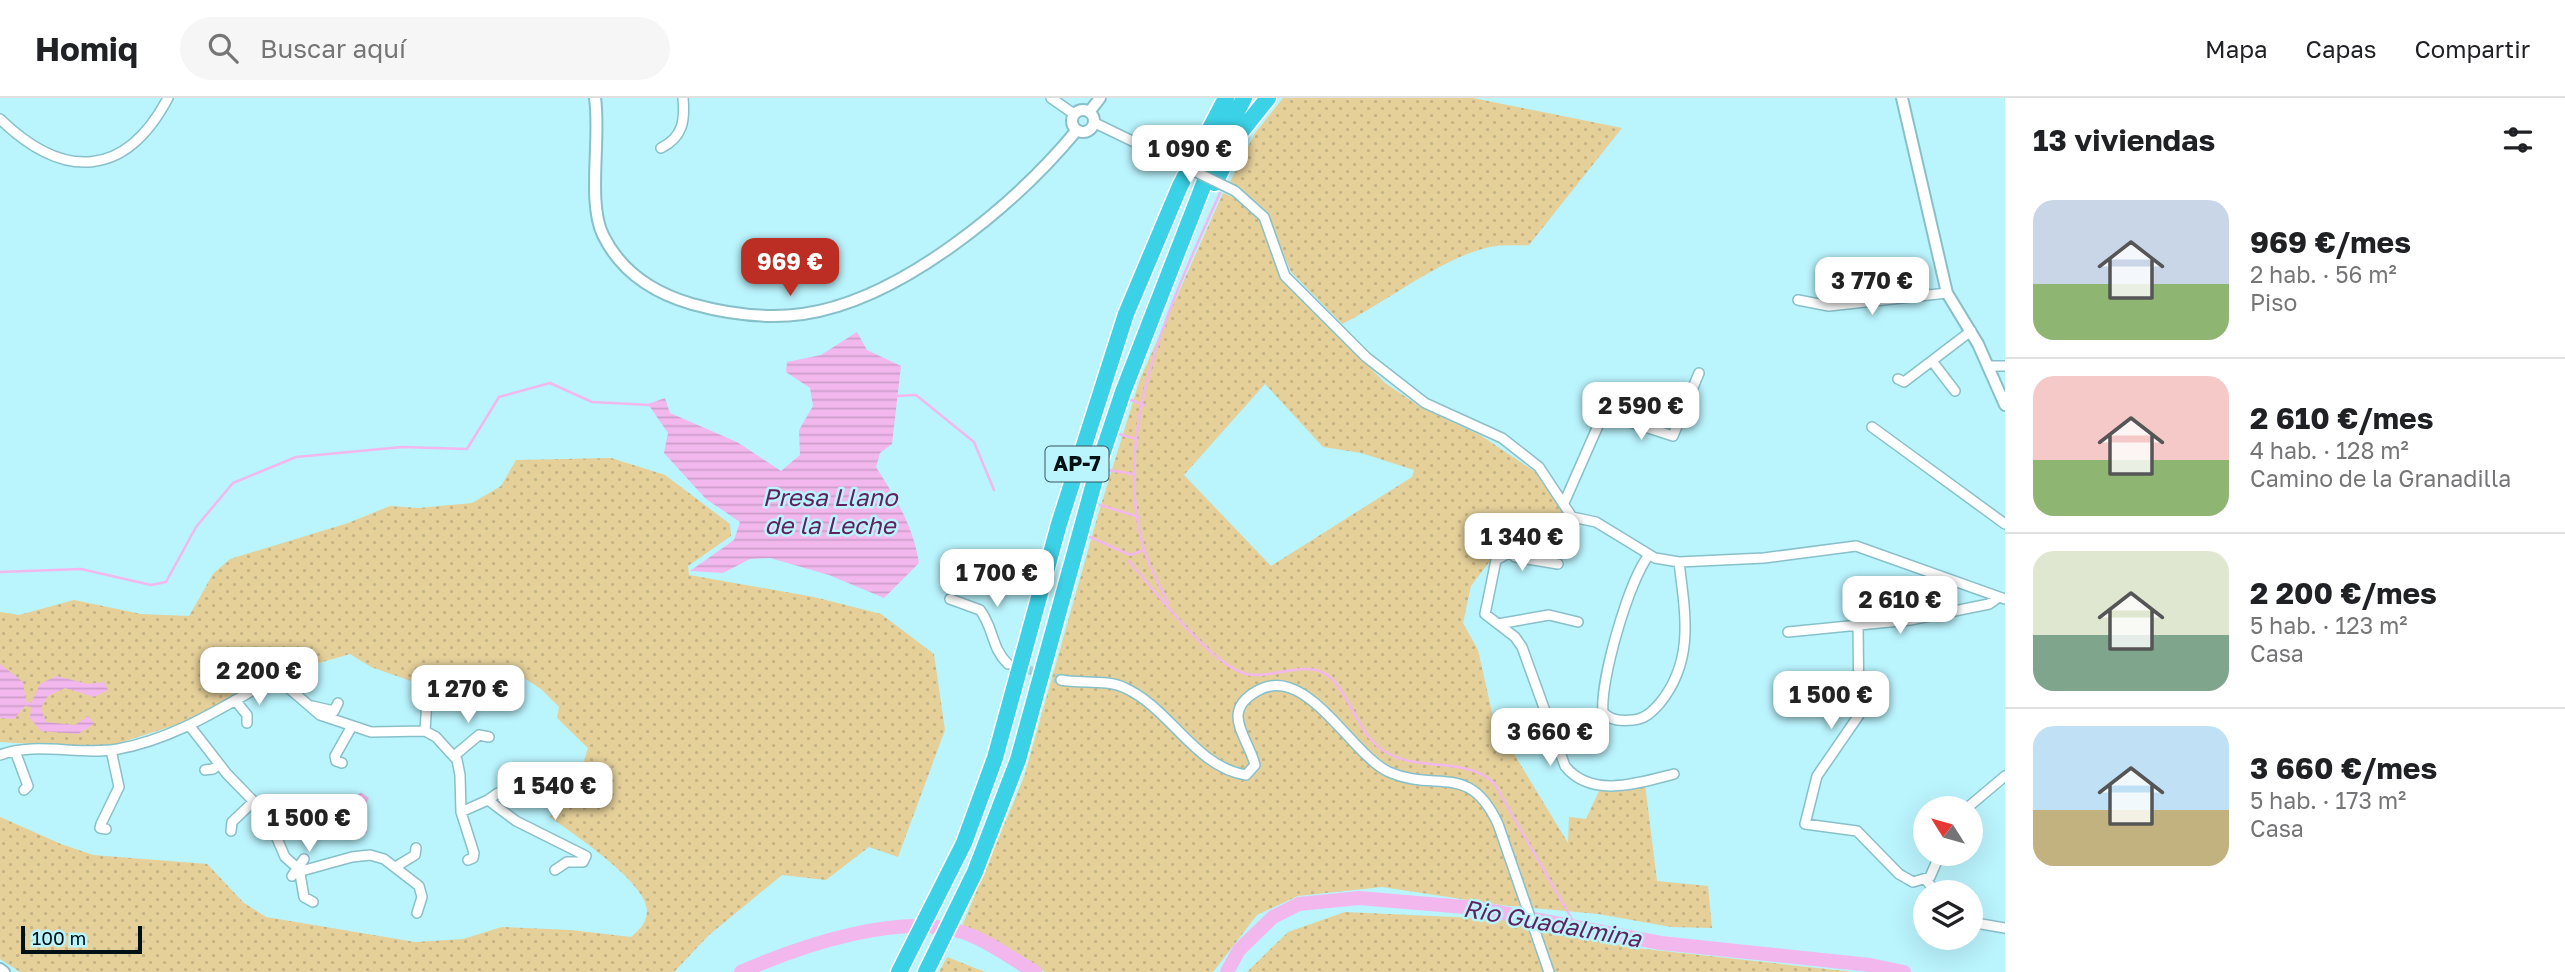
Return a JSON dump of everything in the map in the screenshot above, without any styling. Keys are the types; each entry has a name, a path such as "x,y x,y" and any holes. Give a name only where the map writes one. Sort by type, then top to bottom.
{"highway":[{"path":"1180,186 1214,98"},
{"name":"AP-7","path":"899,972 964,844 1008,714 1059,524 1100,387 1126,314 1180,186 1226,98"},
{"name":"AP-7","path":"926,972 987,845 1025,739 1100,461 1141,341 1217,150 1244,98"},
{"path":"1197,200 1252,98"},
{"path":"1141,341 1175,278 1233,146 1268,98"}],"street":[{"path":"0,119 29,144 49,154 92,161 126,152 167,98"},
{"path":"595,98 599,137 596,211 601,232 613,254 635,278 677,299 722,313 761,316 803,313 832,306 863,296 908,273 965,236 1042,168 1077,130"},
{"path":"661,148 680,132 684,117 683,98"},
{"path":"1051,98 1074,114"},
{"path":"1090,111 1100,98"},
{"path":"1902,98 1947,293 1971,331 2005,405"},
{"path":"1077,130 1072,123 1074,114 1082,109 1090,111"},
{"path":"1090,111 1095,123 1236,191 1264,217 1285,276 1366,357 1425,404 1502,438 1539,467 1572,517"},
{"path":"1077,130 1090,131 1095,123"},
{"path":"1798,300 1829,306 1947,293"},
{"path":"1898,379 1904,382 1971,331"},
{"path":"1932,361 1955,391"},
{"path":"1988,366 2005,366"},
{"path":"1564,503 1601,419 1611,416 1671,437 1675,435 1699,373"},
{"path":"1872,427 2005,524"},
{"path":"1674,774 1636,783 1602,786 1574,778 1565,766 1522,647 1515,637 1485,614 1496,560 1572,517 1596,522 1649,555 1679,562 1764,558 1856,546 2002,598"},
{"path":"1509,551 1515,557 1558,564"},
{"path":"1649,555 1638,575 1605,677 1601,696 1603,712 1612,719 1638,720 1647,716 1675,681 1687,636 1679,562"},
{"path":"1788,632 1858,626 1957,611 1989,604 2002,598"},
{"path":"950,599 980,610 992,633 993,646 1008,664"},
{"path":"1498,624 1549,615 1578,622"},
{"path":"1858,626 1858,715 1851,730 1824,762 1804,820 1808,826 1857,831 1899,874 1913,881"},
{"path":"1061,680 1125,687 1216,763 1233,773 1246,775 1255,765 1242,734 1237,715 1239,706 1246,697 1269,684 1302,693 1350,737 1366,757 1389,772 1415,779 1461,783 1477,793 1490,807 1498,824 1549,972"},
{"path":"425,731 427,699 480,682 492,683"},
{"path":"0,755 37,749 74,753 111,750 162,737 270,683 284,684 320,715 371,732 391,727 425,731 436,737 454,756 460,775 461,812 474,853 468,860"},
{"path":"235,700 247,715 247,723"},
{"path":"289,702 303,701 334,711 338,703"},
{"path":"189,725 219,764 267,815 285,856 301,864 305,870 370,855 397,866 421,891 418,913"},
{"path":"342,763 335,760 336,751 352,726"},
{"path":"454,756 479,735 489,737"},
{"path":"106,829 100,828 121,784 111,750"},
{"path":"15,751 29,777 28,786 24,790"},
{"path":"205,769 213,769 219,764"},
{"path":"1981,796 2005,776"},
{"path":"461,812 498,793 513,794"},
{"path":"488,800 516,821 586,856 583,862 568,862 555,870"},
{"path":"231,824 253,802"},
{"path":"397,866 415,855 416,848"},
{"path":"292,876 301,864"},
{"path":"301,864 302,891 307,901 313,902"},
{"path":"1926,880 1934,866"},
{"path":"1983,924 2005,928"}],"shaded area":[{"path":"1283,98 1473,98 1622,128 1529,245 1496,246 1468,254 1431,272 1342,324 1291,272 1264,209 1230,182 1255,133"},
{"path":"1223,193 1239,200 1258,216 1271,241 1277,267 1312,308 1385,383 1422,408 1480,435 1537,473 1565,511 1490,561 1471,586 1463,623 1478,650 1494,721 1568,843 1569,817 1586,819 1599,791 1645,784 1657,881 1708,886 1712,928 1671,927 1598,914 1501,905 1382,887 1298,896 1257,915 1213,972 1045,972 962,926 1024,777 1098,515 1140,379","holes":["1265,384 1323,447 1361,453 1414,470 1412,477 1271,566 1184,475"]},
{"path":"611,458 665,475 730,524 731,536 688,566 689,575 814,597 881,614 934,654 945,730 898,857 869,847 826,880 782,875 709,935 674,972 20,972 0,959 0,817 93,855 207,864 244,903 266,917 415,942 463,939 502,927 570,930 631,937 646,919 647,910 635,886 590,846 550,817 582,767 588,748 557,718 559,707 541,689 513,671 431,692 428,687 371,667 350,654 270,677 185,722 113,745 66,746 0,742 0,612 19,615 74,600 141,614 189,616 213,574 230,559 348,523 390,506 419,508 472,503 501,486 516,460"},
{"path":"1345,912 1498,919 1636,948 1854,972 1247,972 1288,932"},
{"path":"947,957 985,972 939,972"}],"water":[{"name":"Presa Llano de la Leche","path":"857,332 867,350 901,366 892,444 880,453 876,467 908,524 919,563 884,598 829,575 770,558 750,559 723,573 690,571 734,540 740,522 706,499 664,453 668,433 648,404 665,398 670,413 737,442 781,471 800,455 799,430 813,406 810,388 786,372 787,362 821,355"},
{"path":"0,664 23,682 26,701 31,703 40,684 56,676 88,684 104,682 108,690 94,697 65,688 48,696 41,708 46,722 75,725 88,716 94,724 78,734 41,731 30,718 31,707 25,706 14,719 0,718"},
{"path":"361,793 369,798 365,805 367,811 359,813 357,818 367,832 358,839 350,833 347,807 339,802"}],"waterway":[{"path":"1168,603 1144,549 1135,504 1134,458 1140,412 1151,366 1183,277 1220,193"},
{"path":"0,572 81,569 151,585 166,582 196,527 233,483 296,457 402,447 467,449 499,397 550,383 592,402 650,405"},
{"path":"896,396 916,395 974,442 994,490"},
{"path":"1131,400 1144,405"},
{"path":"1119,434 1136,439"},
{"path":"1108,470 1133,474"},
{"path":"1100,505 1139,517"},
{"path":"1090,537 1130,555 1144,550"},
{"path":"1129,561 1198,640 1229,665 1253,675 1300,669 1322,672 1338,686 1361,726 1384,751 1411,761 1469,769 1494,783 1577,928"},
{"name":"Rio Guadalmina","path":"1227,972 1239,950 1273,917 1299,904 1359,898 1476,908 1661,943 1870,965 1904,972"},
{"name":"Rio Guadalmina","path":"741,972 821,942 882,929 911,926 939,927 974,936 1035,972"}],"tunnel":[{"path":"1016,666 1061,680"}]}
